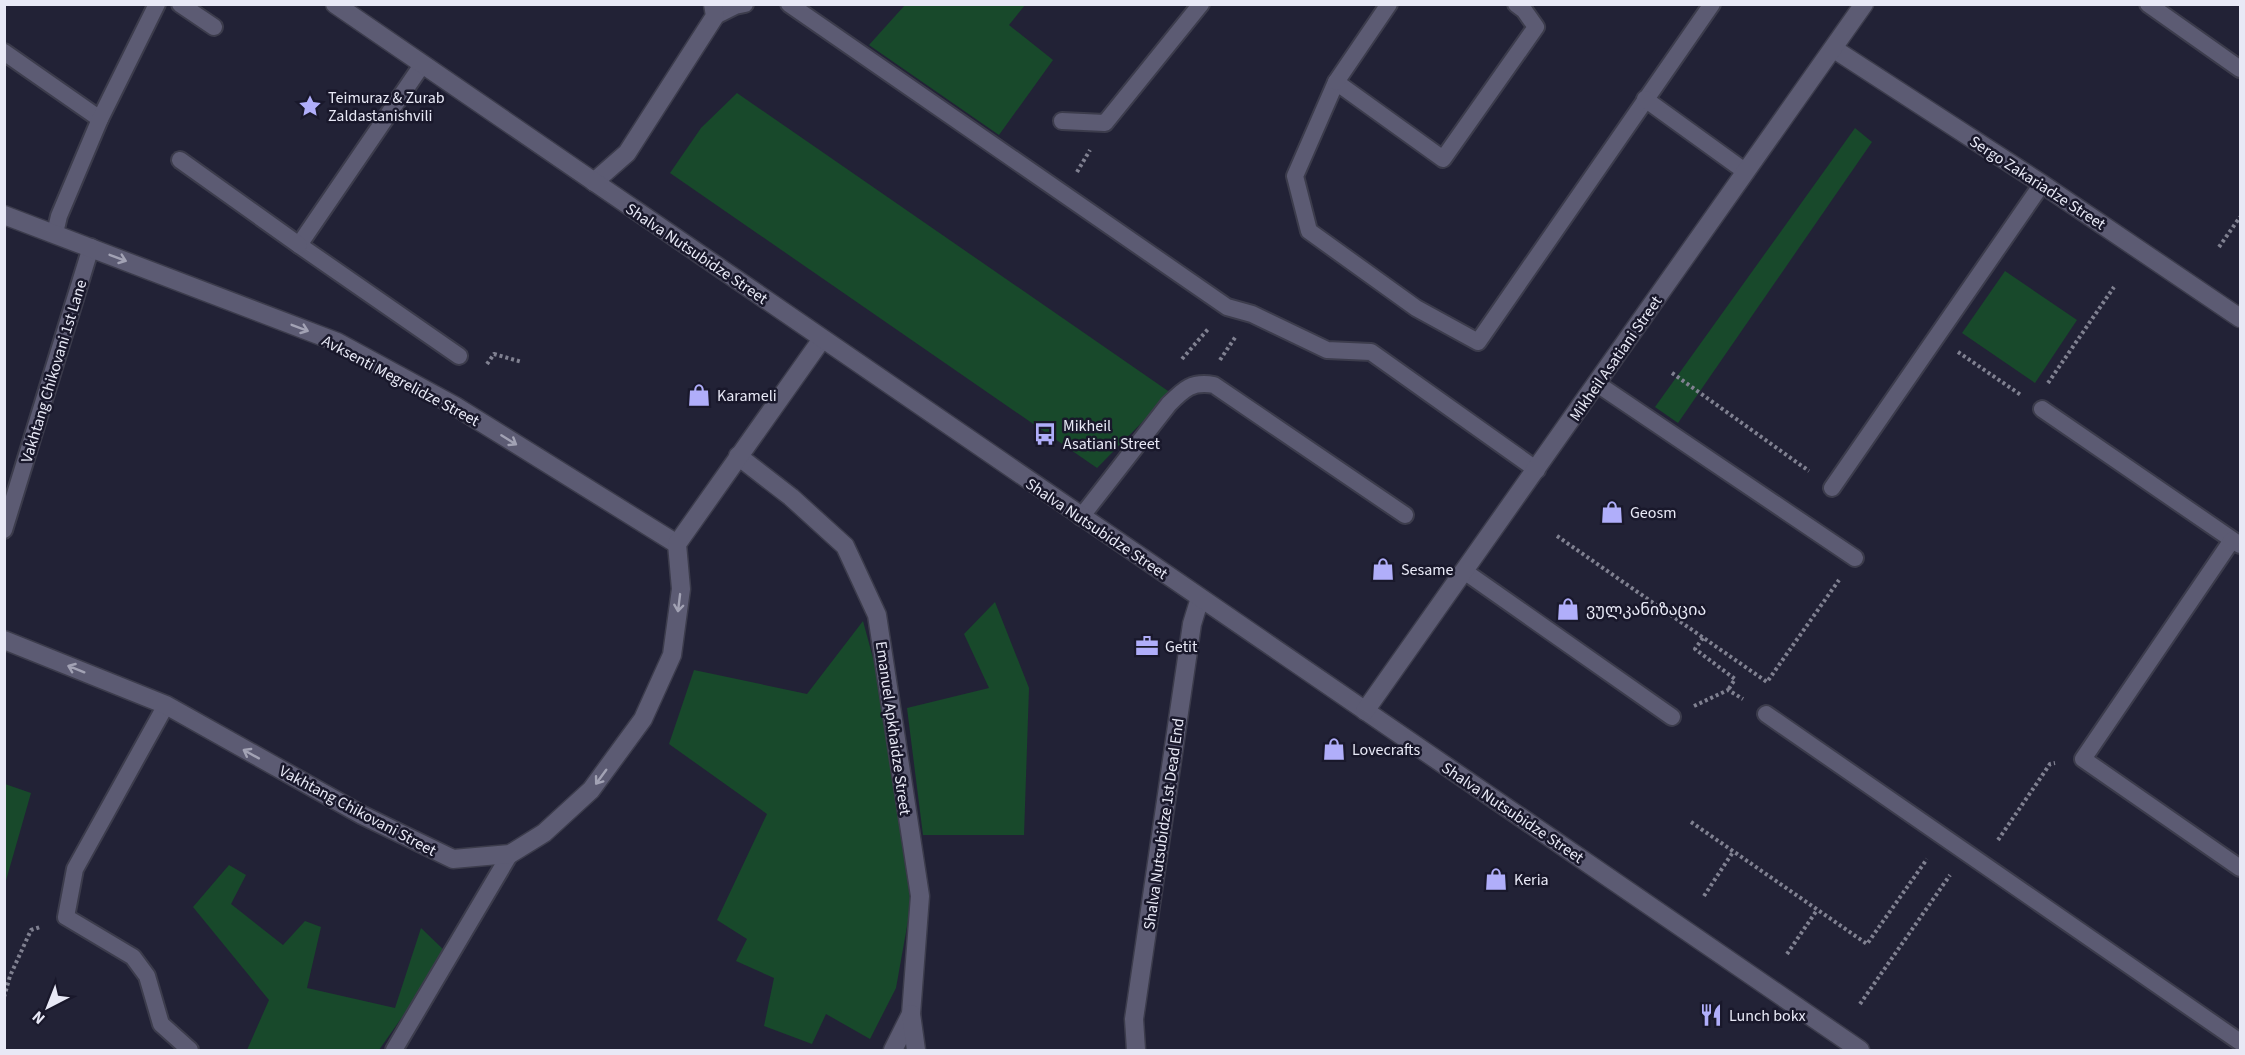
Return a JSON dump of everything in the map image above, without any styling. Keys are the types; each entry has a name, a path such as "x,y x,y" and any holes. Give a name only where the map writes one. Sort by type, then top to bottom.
{"street":[{"name":"Shalva Nutsubidze Street","path":"335,4 1860,1050"},
{"name":"Mikheil Asatiani Street","path":"1365,711 1864,4"},
{"path":"594,182 627,153 714,10"},
{"name":"Sergo Zakariadze Street","path":"1834,48 2241,318"},
{"name":"Avksenti Megrelidze Street","path":"4,215 337,342 455,406 677,544"},
{"path":"677,544 822,339"},
{"name":"Emanuel Apkhaidze Street","path":"738,456 791,497 845,546 878,615 920,896 910,1014 893,1050"},
{"name":"Vakhtang Chikovani Street","path":"4,640 166,705 362,815 453,859 510,854 544,833 591,790 643,719 672,655 681,589 677,544"},
{"name":"Shalva Nutsubidze 1st Dead End","path":"1136,1050 1134,1018 1192,624 1200,598"},
{"path":"910,1014 916,1050"}],"lane":[{"path":"55,233 59,216 100,119 157,4"},
{"path":"180,4 214,27"},
{"path":"714,10 745,4"},
{"path":"789,4 1227,308 1252,314 1327,350 1371,352 1537,470"},
{"path":"1062,121 1105,123 1201,4"},
{"path":"1389,4 1336,82 1295,176 1309,231 1416,308 1478,342 1712,4"},
{"path":"1336,82 1443,159 1536,27 1524,10 1516,4"},
{"path":"2148,4 2241,69"},
{"path":"4,52 100,119"},
{"path":"299,245 422,64"},
{"path":"1645,99 1746,172"},
{"path":"180,160 459,356"},
{"path":"1832,488 1938,338 2042,184"},
{"name":"Vakhtang Chikovani 1st Lane","path":"4,530 91,247"},
{"path":"1081,516 1169,404 1181,392 1199,382 1214,385 1405,515"},
{"path":"1596,383 1855,558"},
{"path":"2038,406 2236,543 2083,759 2241,868"},
{"path":"1464,571 1672,717"},
{"path":"166,705 75,869 66,917 133,957 147,976 161,1024 190,1050"},
{"path":"1766,714 2241,1042"},
{"path":"394,1050 510,854"}],"path":[{"path":"1078,205 1086,194 1083,186 1073,180 1105,123"},
{"path":"2219,247 2241,217"},
{"path":"1938,338 2038,406 2114,287"},
{"path":"1180,361 1227,308"},
{"path":"455,406 494,354 522,362"},
{"path":"1672,373 1832,488"},
{"path":"1557,536 1767,682 1855,558"},
{"path":"1672,717 1728,690 1735,679 1695,650 1703,638"},
{"path":"1728,690 1766,714"},
{"path":"1982,863 2050,764 2083,759"},
{"path":"1691,822 1867,944 1943,836"},
{"path":"1704,896 1733,852"},
{"path":"1860,1004 1966,852"},
{"path":"1787,954 1817,910"},
{"path":"4,997 10,976 31,930 66,917"}],"green space":[{"path":"905,5 1025,5 1009,25 1053,60 999,135 869,45"},
{"path":"737,93 1171,393 1097,468 670,173 701,128"},
{"path":"1855,128 1872,142 1678,423 1655,407"},
{"path":"2005,271 2077,320 2035,383 1962,333"},
{"path":"995,602 1029,688 1024,835 923,835 907,708 989,688 964,634"},
{"path":"863,621 876,669 911,904 896,988 870,1039 826,1014 812,1044 764,1026 774,978 736,961 747,939 717,920 767,814 669,744 694,670 807,694"},
{"path":"4,784 31,793 5,884"},
{"path":"229,865 246,875 231,904 283,945 305,921 321,927 307,988 395,1008 421,928 447,953 379,1050 247,1050 269,1000 193,907"}],"place":[{"name":"Teimuraz & Zurab Zaldastanishvili","path":"310,106"},
{"name":"Karameli","path":"699,395"},
{"name":"Mikheil Asatiani Street","path":"1045,434"},
{"name":"Geosm","path":"1612,512"},
{"name":"Sesame","path":"1383,569"},
{"name":"ვულკანიზაცია","path":"1568,609"},
{"name":"Getit","path":"1147,646"},
{"name":"Lovecrafts","path":"1334,749"},
{"name":"Keria","path":"1496,879"},
{"name":"Lunch bokx","path":"1711,1015"}]}
